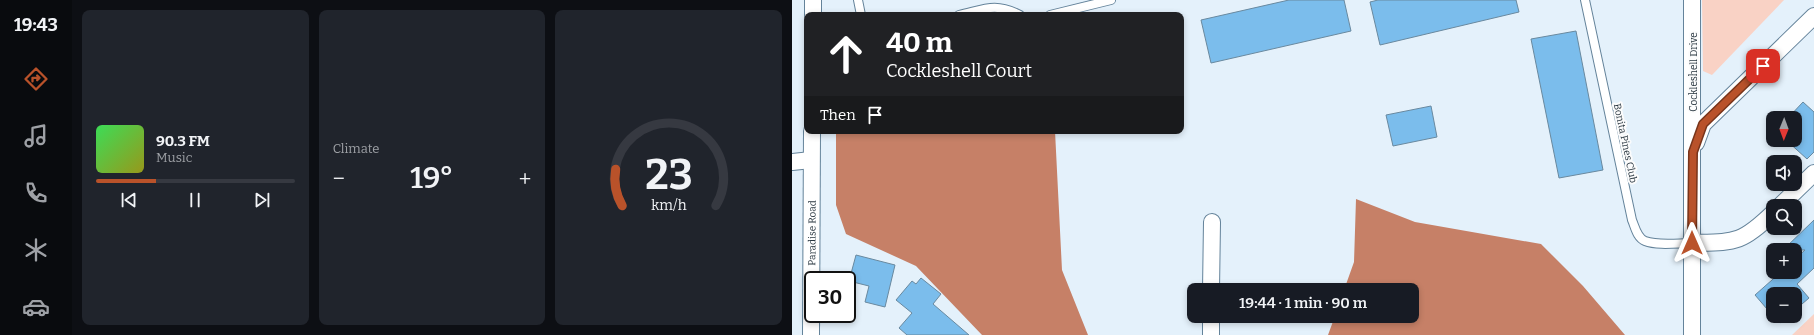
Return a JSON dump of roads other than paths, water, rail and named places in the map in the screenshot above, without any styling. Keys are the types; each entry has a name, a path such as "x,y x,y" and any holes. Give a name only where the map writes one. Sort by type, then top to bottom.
{"street":[{"path":"813,0 813,12"},
{"name":"Cockleshell Drive","path":"1692,0 1692,335"},
{"path":"1693,152 1703,124 1814,16"},
{"name":"Paradise Road","path":"811,335 812,134"},
{"path":"792,162 811,160"},
{"path":"1787,199 1814,173"},
{"path":"1692,243 1725,242 1741,239 1754,232 1766,220"},
{"path":"1211,283 1212,222"},
{"path":"1211,323 1211,335"}],"lane":[{"path":"858,0 860,12"},
{"path":"1062,12 1111,0"},
{"name":"Bonita Pines Club","path":"1585,0 1630,212 1636,232 1644,240 1692,243"},
{"path":"972,12 1005,4 1016,12"}]}
